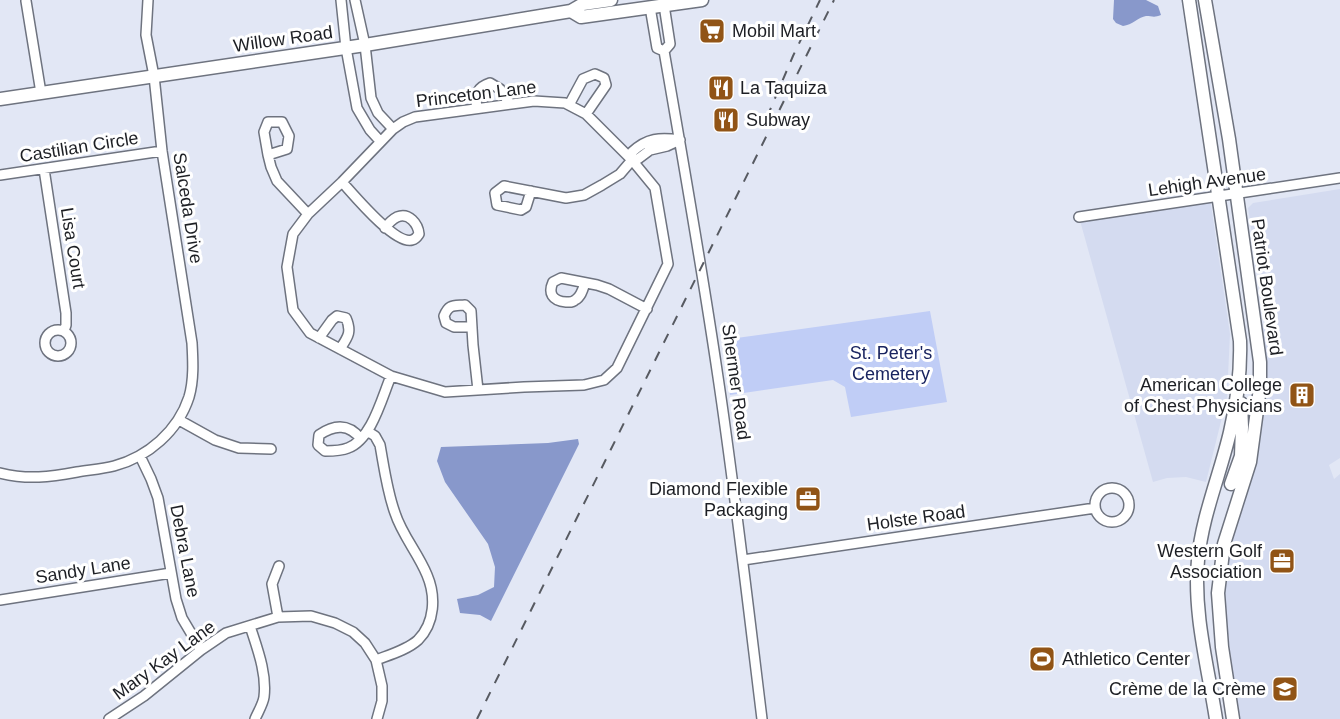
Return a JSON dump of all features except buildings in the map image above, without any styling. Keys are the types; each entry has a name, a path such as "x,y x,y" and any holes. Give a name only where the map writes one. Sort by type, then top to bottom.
{"main road":[{"name":"Willow Road","path":"0,99 365,45 571,11 583,4 611,0"},
{"name":"Willow Road","path":"571,11 581,17 650,4 702,0"},
{"name":"Patriot Boulevard","path":"1188,0 1240,341 1241,363 1231,431 1201,539 1198,560 1198,603 1216,719"},
{"name":"Patriot Boulevard","path":"1205,0 1237,194 1260,362 1260,388 1250,462 1236,486 1224,544 1218,593 1222,647 1233,719"},
{"path":"1214,492 1221,487 1236,486 1242,450 1239,381"}],"street":[{"path":"25,0 41,93"},
{"name":"Salceda Drive","path":"148,0 146,35 194,368 189,397 179,420"},
{"path":"341,0 346,48 357,108 370,130 380,141"},
{"path":"354,0 365,45 371,98 378,113 393,129"},
{"name":"Shermer Road","path":"664,3 670,44 664,51"},
{"name":"Shermer Road","path":"650,4 657,48 664,51"},
{"name":"Shermer Road","path":"664,51 719,382 762,719"},
{"path":"569,105 584,79 595,74 604,78 606,85 586,114"},
{"path":"476,108 477,91 490,83 500,88 509,104"},
{"name":"Princeton Lane","path":"534,101 566,103 586,114 632,160 656,188 668,264 617,368 604,380 584,385 445,392 391,376 319,338 310,333 293,310 287,267 293,234 308,214 380,141 403,122 415,117 476,108 534,101"},
{"path":"531,191 566,198 584,195 620,174 632,160 638,159 650,150 680,140"},
{"name":"Castilian Circle","path":"0,175 162,151"},
{"path":"268,155 277,181 308,214"},
{"name":"Lisa Court","path":"44,169 66,313 64,331"},
{"name":"Lehigh Avenue","path":"1079,217 1340,178"},
{"path":"342,182 385,228"},
{"path":"585,283 609,289 647,309"},
{"path":"319,338 337,316 346,318 350,327 347,339 340,349"},
{"path":"472,327 478,390"},
{"path":"361,440 368,431 391,376"},
{"path":"0,473 26,478 55,476 114,466 140,456 161,441 179,420 215,440 239,448 271,449"},
{"path":"368,431 375,436 380,445 394,512 427,573 432,590 433,607 428,625 417,640 376,660"},
{"name":"Debra Lane","path":"140,456 158,498 176,599 182,618 201,650"},
{"name":"Holste Road","path":"743,560 1095,508"},
{"path":"278,617 273,584 279,566"},
{"name":"Sandy Lane","path":"0,600 171,573"},
{"name":"Mary Kay Lane","path":"109,719 144,696 226,633 278,617 311,616 335,623 353,632 365,643 376,660 382,686 382,701 377,719"},
{"path":"250,626 264,681 264,699 255,719"}],"shaded area":[{"path":"1114,0 1146,0 1158,6 1161,15 1146,16 1123,26 1113,19"},
{"path":"1340,189 1340,458 1329,465 1334,479 1340,474 1340,719 1238,719 1223,592 1239,507 1254,455 1259,325 1266,323 1248,208 1253,203"},
{"path":"1210,198 1230,334 1227,397 1206,482 1186,477 1167,478 1153,482 1079,217"},
{"path":"578,439 579,444 491,621 480,615 460,613 457,599 478,595 494,587 495,567 488,544 445,482 437,461 441,447 548,443"}],"green space":[{"name":"St. Peter's Cemetery","path":"930,311 947,402 851,417 845,387 833,380 730,395 722,340"}],"railway":[{"path":"767,117 820,0"},
{"path":"477,719 834,0"}],"place":[{"name":"Mobil Mart","path":"712,31"},
{"name":"La Taquiza","path":"721,88"},
{"name":"Subway","path":"726,120"},
{"name":"American College of Chest Physicians","path":"1302,395"},
{"name":"Diamond Flexible Packaging","path":"808,499"},
{"name":"Western Golf Association","path":"1282,561"},
{"name":"Athletico Center","path":"1042,659"},
{"name":"Crème de la Crème","path":"1285,689"}]}
